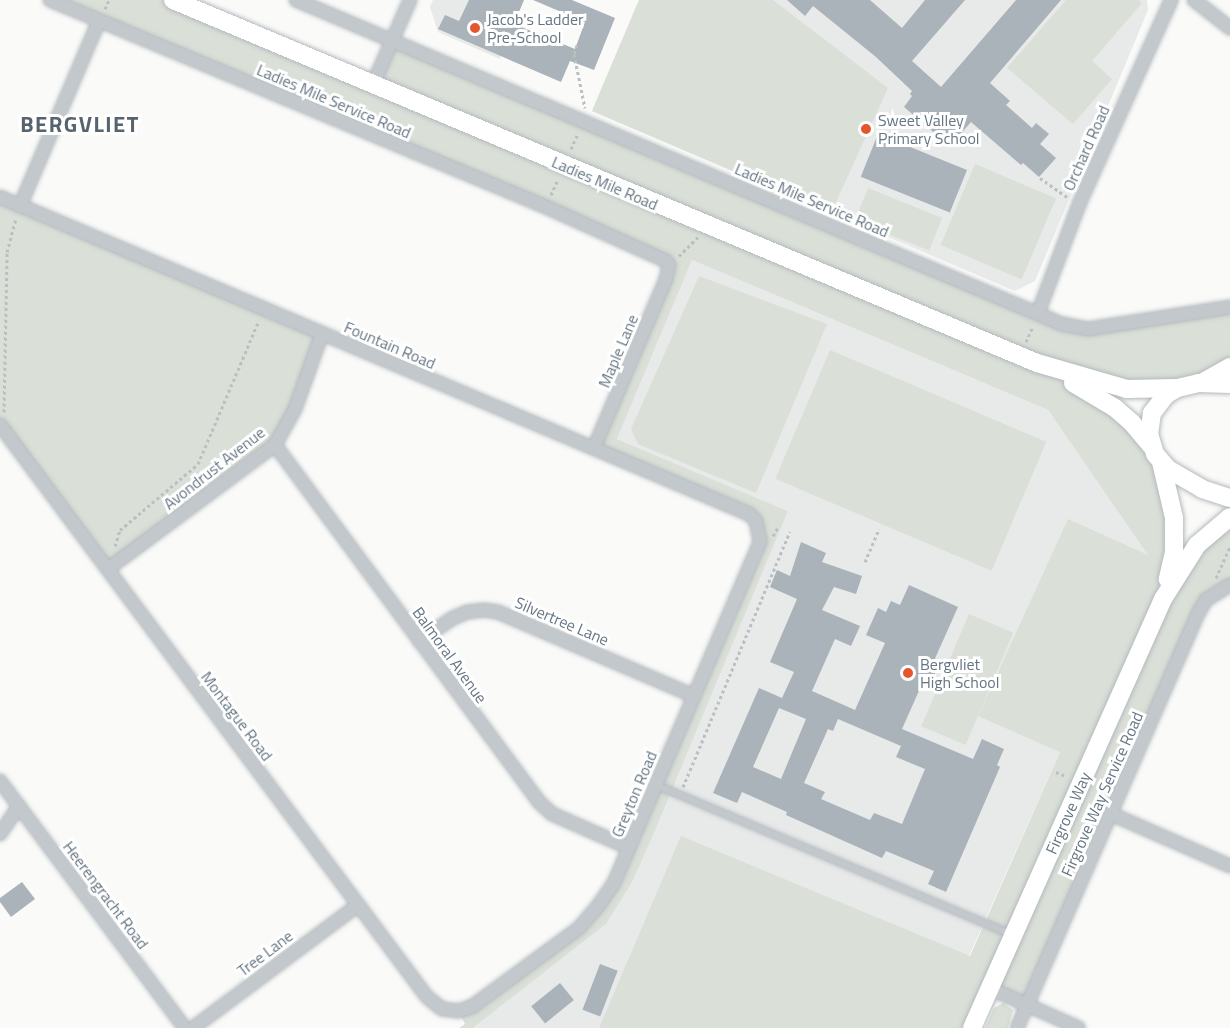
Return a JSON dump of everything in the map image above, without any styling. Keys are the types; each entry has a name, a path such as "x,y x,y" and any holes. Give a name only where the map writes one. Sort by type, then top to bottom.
{"main road":[{"name":"Ladies Mile Road","path":"173,0 1037,363 1127,389 1177,388 1199,383"},
{"name":"Ladies Mile Road","path":"1037,363 1115,408 1132,423 1156,454"},
{"path":"1199,383 1230,367"},
{"path":"1199,383 1230,384"},
{"path":"1177,388 1162,399 1152,414 1149,424 1156,454 1191,484 1230,498"},
{"name":"Firgrove Way","path":"1156,454 1173,505 1175,529 1173,558 1163,599"},
{"name":"Firgrove Way","path":"972,1028 1163,599 1197,545 1230,517"}],"street":[{"name":"Ladies Mile Service Road","path":"50,0 546,207 660,256 669,265"},
{"name":"Ladies Mile Service Road","path":"296,0 1062,324 1088,329 1230,307"},
{"path":"373,84 410,0"},
{"name":"Orchard Road","path":"1038,313 1080,202 1171,0"},
{"path":"1194,0 1230,28"},
{"path":"20,206 99,21"},
{"name":"Fountain Road","path":"0,197 749,514 756,521 760,531"},
{"name":"Maple Lane","path":"594,448 666,279 669,265"},
{"name":"Avondrust Avenue","path":"108,569 275,445 295,409 322,334"},
{"name":"Montague Road","path":"2,432 108,569 427,997 442,1008 459,1011"},
{"name":"Balmoral Avenue","path":"275,445 538,801 561,818 629,848"},
{"name":"Greyton Road","path":"459,1011 473,1006 579,928 614,883 760,542 760,531"},
{"name":"Firgrove Way Service Road","path":"1017,1028 1199,612 1215,592 1230,585"},
{"name":"Silvertree Lane","path":"419,641 453,618 468,612 484,610 498,612 694,696"},
{"name":"Heerengracht Road","path":"0,781 185,1028"},
{"path":"0,834 19,806"},
{"path":"1111,814 1230,866"},
{"name":"Tree Lane","path":"193,1028 358,905"},
{"path":"989,988 1079,1028"}],"lane":[{"path":"656,785 1013,935"}],"path":[{"path":"577,45 574,54 586,115"},
{"path":"570,151 580,129"},
{"path":"546,207 559,177"},
{"path":"1040,178 1080,202"},
{"path":"2,432 7,252 20,206"},
{"path":"669,265 699,236"},
{"path":"108,569 120,530 198,464 263,310"},
{"path":"0,321 4,326"},
{"path":"866,562 879,530"},
{"path":"680,795 790,531"},
{"path":"1215,592 1216,578 1230,546"},
{"path":"1056,772 1068,777"}],"shaded area":[{"path":"50,0 173,0 373,84 392,40 1075,327 1230,307 1230,367 1211,379 1106,385 1103,400 1160,462 1171,564 1230,517 1230,585 1206,600 1027,1005 989,988 972,1028 599,1028 681,836 970,956 1060,752 978,716 1068,519 1148,555 1048,410 692,260 617,439 788,511 657,826 632,882 606,924 473,1028 459,1028 465,1024 459,1011 598,906 760,542 756,521 594,448 669,265"},
{"name":"Jacob's Ladder Pre-School","path":"433,0 469,0 518,19 500,59 438,32 430,7"},
{"name":"Sweet Valley Primary School","path":"639,0 1147,0 1148,10 1035,281 1015,291 592,111"},
{"path":"639,0 773,0 888,88 831,213 592,111"},
{"path":"1066,0 1139,0 1142,3 1092,61 1112,79 1073,124 1007,68"},
{"path":"975,164 1056,198 1022,279 941,245"},
{"path":"868,188 942,218 929,250 855,220"},
{"path":"0,197 322,334 286,429 108,569 0,425"},
{"name":"Bergvliet High School","path":"692,260 1048,410 1148,554 937,1028 473,1028 606,924 657,826 788,511 617,439"},
{"path":"699,276 827,324 756,493 638,444 631,429"},
{"path":"830,350 1046,442 992,571 775,479"},
{"path":"969,614 1013,633 966,745 921,726"},
{"path":"1003,1003 1013,1010 1008,1028 985,1028 994,1008"}],"building":[{"path":"469,0 524,0 514,24 575,49 585,22 533,0 572,0 615,18 594,70 570,61 561,82 438,29 445,15 459,21"},
{"path":"787,0 870,0 902,28 925,0 965,0 912,61 941,87 1016,0 1061,0 990,83 1010,101 1006,105 1032,128 1036,123 1049,134 1040,144 1056,158 1039,177 1023,163 1021,165 971,122 950,146 904,107 912,96 910,94 912,91 876,57 813,6 805,16"},
{"path":"878,134 967,170 950,213 861,177"},
{"path":"801,542 826,553 822,562 862,576 856,594 834,587 822,610 860,626 851,646 835,639 812,691 855,710 885,643 866,635 878,608 886,612 891,601 900,605 909,585 958,607 933,663 939,665 929,687 922,684 902,729 973,759 982,739 1004,749 997,765 1000,767 946,892 928,884 934,871 886,851 882,858 786,815 787,812 742,792 737,803 713,793 759,688 782,698 794,672 770,662 797,599 770,587 777,570 790,576","holes":["779,708 806,719 781,779 753,767","838,719 901,746 896,757 925,769 902,824 874,813 870,820 821,799 825,792 804,783 828,729 833,731"]},
{"path":"22,882 35,899 11,917 0,902 0,898"},
{"path":"600,964 618,971 600,1017 582,1010"},
{"path":"560,983 574,1000 545,1023 531,1006"}],"place":[{"name":"Jacob's Ladder Pre-School","path":"475,28"},
{"name":"Sweet Valley Primary School","path":"866,129"},
{"name":"Bergvliet High School","path":"908,673"}],"district":[{"name":"BERGVLIET","path":"80,125"}]}
